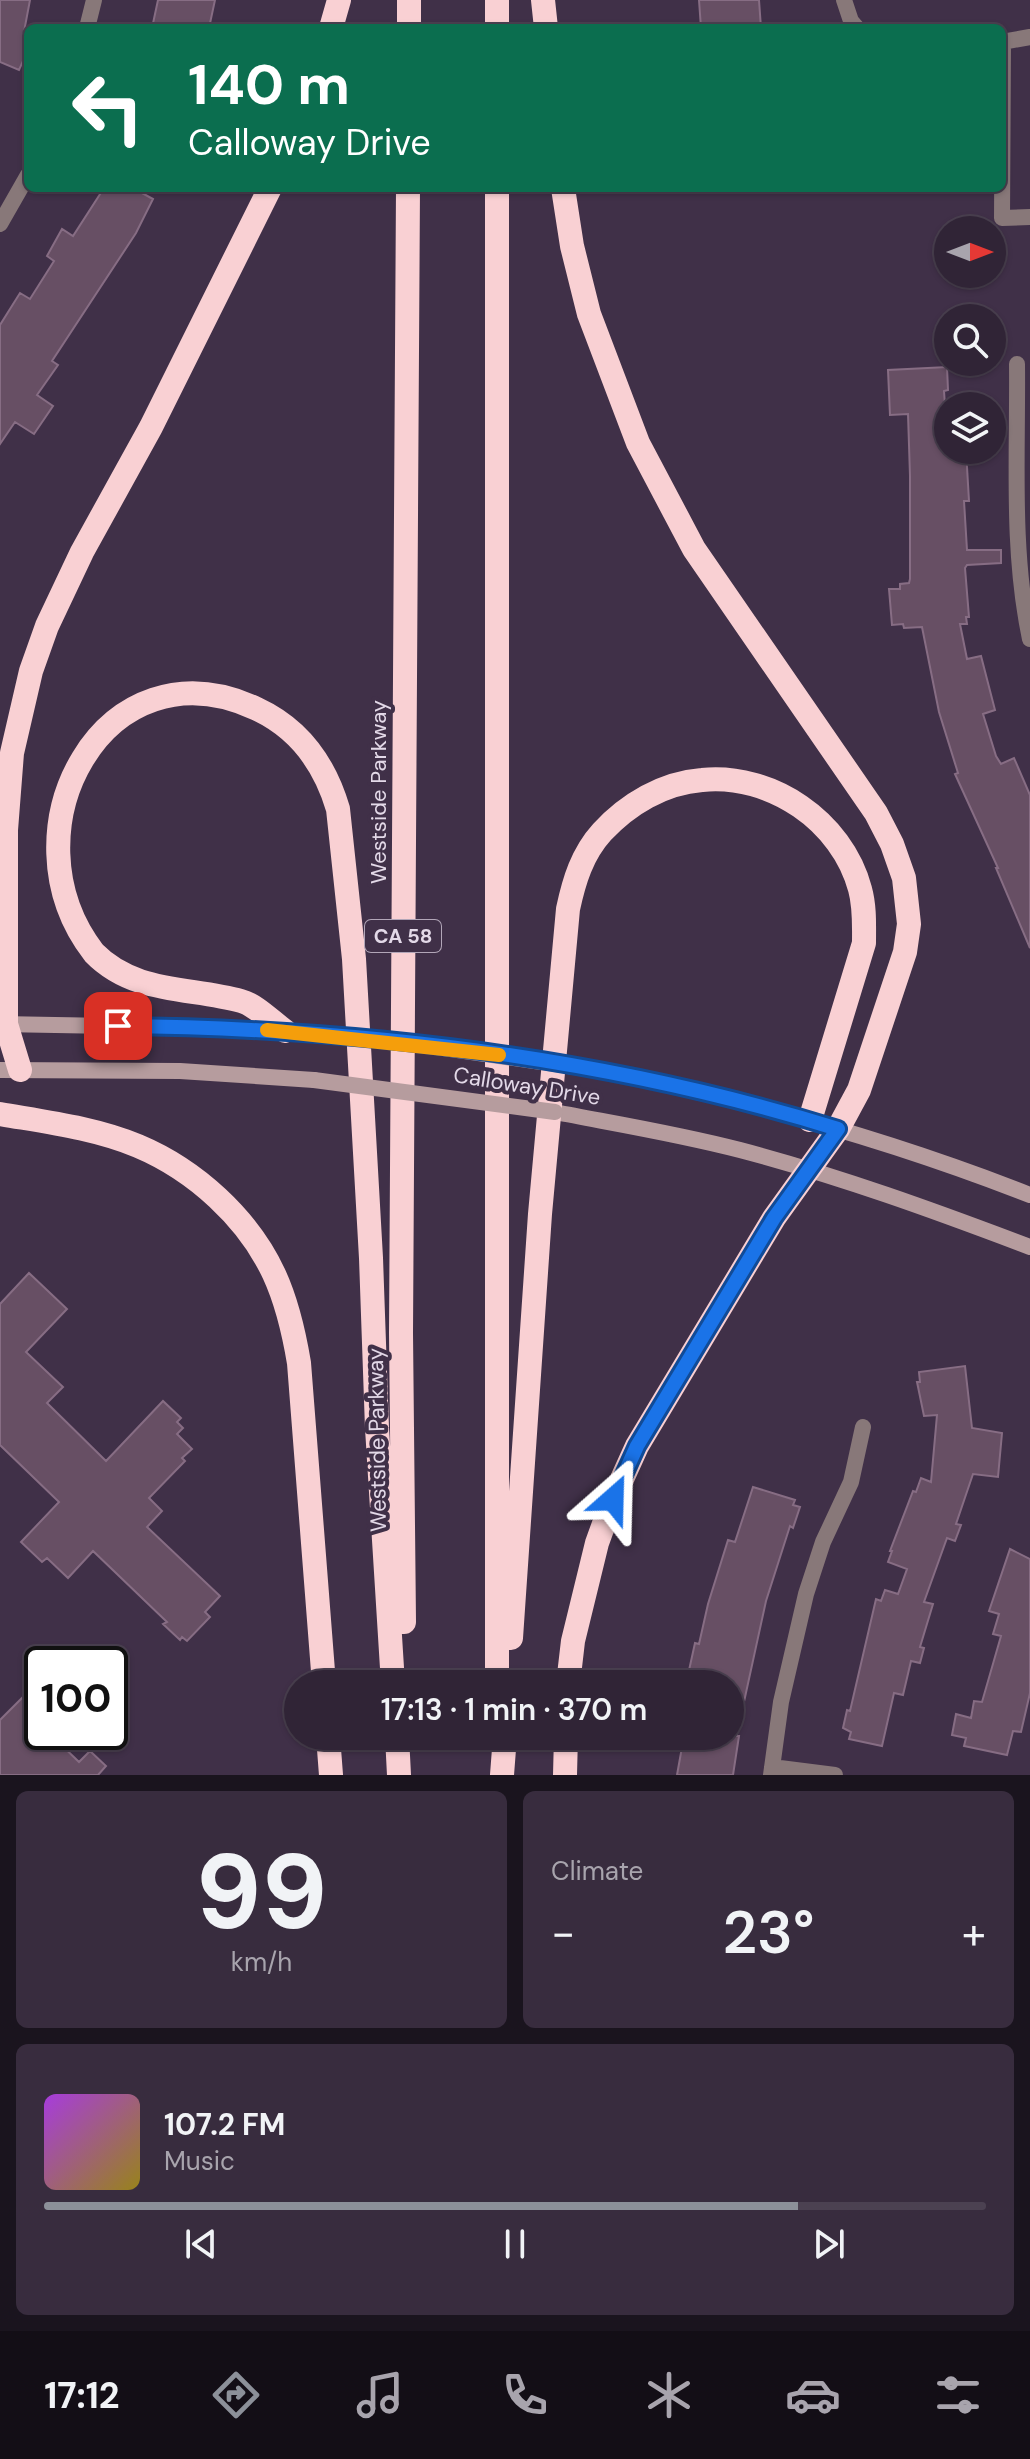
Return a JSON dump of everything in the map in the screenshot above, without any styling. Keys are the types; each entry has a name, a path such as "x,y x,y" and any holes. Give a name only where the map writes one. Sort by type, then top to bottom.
{"highway":[{"path":"332,24 339,0"},
{"path":"409,0 409,24"},
{"path":"497,0 497,24"},
{"path":"543,0 546,24"},
{"path":"10,1070 3,1024 8,784 20,710 31,671 47,626 82,552 151,427 268,192"},
{"name":"Westside Parkway","path":"405,1670 401,1333 408,192"},
{"path":"497,192 497,1670"},
{"path":"564,192 572,246 589,314 638,443 694,549 876,813 892,844 904,878 909,924 905,952 859,1090 838,1129 774,1218 637,1446 597,1543 575,1629 570,1670"},
{"path":"285,1031 244,1001 164,989 113,969 94,954 61,913 46,863 48,813 65,768 99,729 123,712 157,699 196,693 243,702 287,726 320,764 332,787 338,809 354,959 392,1670"},
{"path":"509,1670 540,1214 568,909 574,880 600,833 647,795 673,785 703,779 737,782 768,790 792,800 817,818 850,864 860,887 864,943 810,1120"},
{"path":"0,1114 100,1134 162,1158 196,1179 220,1201 258,1246 283,1298 299,1363 323,1670"},
{"path":"329,1750 331,1775"},
{"path":"398,1750 399,1775"},
{"path":"406,1750 406,1775"},
{"path":"498,1750 500,1775"},
{"path":"500,1775 503,1750"},
{"path":"565,1775 566,1750"}],"main road":[{"name":"Calloway Drive","path":"3,1024 285,1031 479,1052 589,1069 666,1084 810,1120 1030,1195"},
{"name":"Calloway Drive","path":"10,1070 180,1071 314,1080 480,1100 589,1118 739,1150 810,1170 1030,1247"}],"street":[{"path":"88,24 94,0"},
{"path":"844,0 854,24"},
{"path":"1006,41 1030,37"},
{"path":"0,224 24,182"},
{"path":"1002,192 1002,218 1030,217"},
{"path":"1017,364 1019,544 1023,606 1030,639"},
{"path":"835,1775 771,1771 781,1702 802,1608 823,1542 851,1482 863,1427"}],"building":[{"path":"0,0 30,0 24,24 24,59 19,70 0,62"},
{"path":"158,0 215,0 210,24 153,24"},
{"path":"699,0 759,0 761,24 701,24"},
{"path":"101,192 143,192 153,199 136,233 52,361 58,365 37,395 53,406 34,434 15,422 0,444 0,325 20,293 30,299 54,261 47,256 62,229 73,236"},
{"path":"934,368 934,376 947,376 948,390 934,392 934,464 967,464 969,501 964,501 967,550 1001,550 1001,563 967,565 965,568 969,617 966,617 967,624 960,624 967,659 981,656 995,710 983,714 996,756 1001,764 1014,758 1030,795 1030,948 955,774 958,773 939,712 922,627 892,625 889,589 900,589 900,584 909,583 910,579 910,476 908,414 890,415 888,370"},
{"path":"29,1273 67,1309 26,1352 63,1387 47,1403 106,1461 163,1401 181,1418 177,1422 183,1428 177,1434 192,1449 182,1458 185,1461 149,1498 162,1511 147,1527 220,1596 205,1612 210,1617 187,1641 182,1637 180,1640 163,1624 167,1622 93,1551 68,1578 47,1558 42,1562 21,1542 59,1502 0,1445 0,1304"},
{"path":"965,1366 972,1428 1002,1433 998,1477 973,1474 956,1524 961,1525 955,1541 947,1538 924,1602 933,1604 920,1647 924,1648 920,1663 911,1661 903,1695 894,1693 882,1746 849,1739 851,1732 843,1728 847,1710 850,1711 876,1599 881,1601 885,1590 898,1594 907,1569 888,1562 890,1551 913,1491 916,1492 921,1478 931,1482 937,1415 924,1416 917,1382 920,1382 919,1372"},
{"path":"753,1487 795,1500 793,1505 800,1507 793,1528 790,1526 766,1601 744,1702 744,1670 689,1670 728,1540 735,1542"},
{"path":"1010,1549 1030,1559 1030,1693 1021,1732 1013,1731 1007,1755 964,1746 966,1738 952,1735 956,1714 971,1718 974,1701 982,1702 1001,1636 993,1634 999,1614 989,1611"},
{"path":"24,1696 24,1750 67,1750 79,1762 90,1751 106,1766 98,1775 0,1775 0,1720"},
{"path":"681,1750 737,1750 733,1775 677,1775"}],"slow traffic":[{"path":"267,1030 499,1055"}],"route":[{"path":"118,1026 285,1031 479,1052 666,1084 838,1129 774,1218 637,1446 613,1499"}]}
